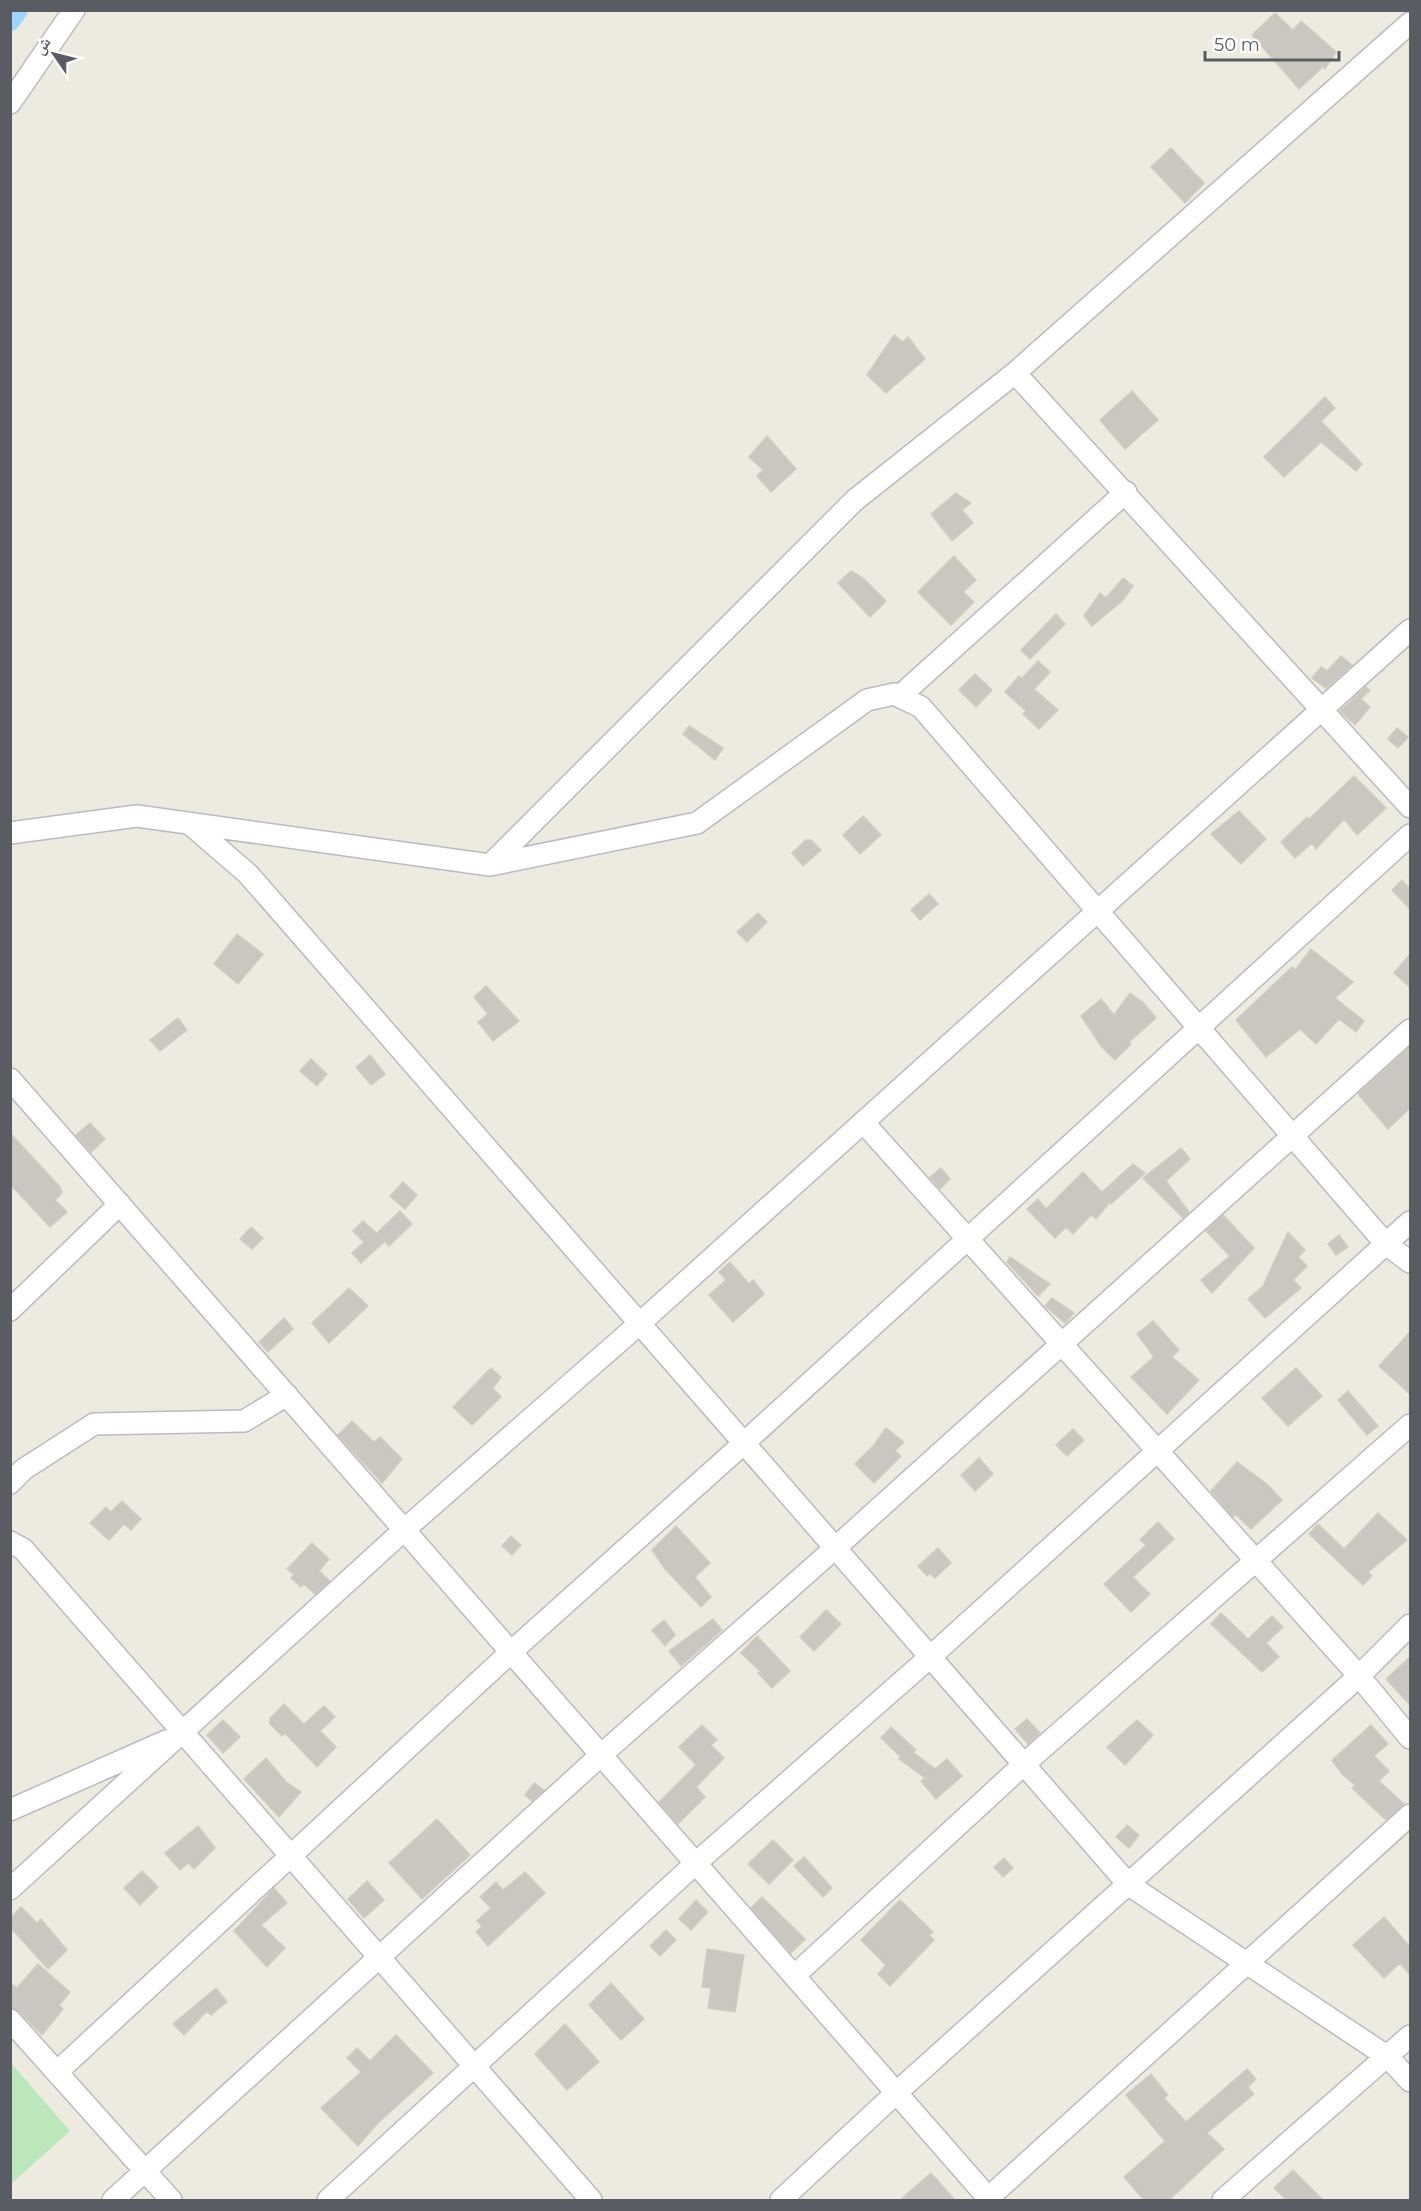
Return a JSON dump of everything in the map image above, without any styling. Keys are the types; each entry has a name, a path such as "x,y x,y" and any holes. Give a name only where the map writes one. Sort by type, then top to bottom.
{"street":[{"path":"10,103 74,10"},
{"path":"490,865 855,500 1015,373 1410,23"},
{"path":"1015,373 1126,492 1410,807"},
{"path":"900,696 1126,492"},
{"path":"10,1889 184,1733 404,1530 639,1324 1410,630"},
{"path":"10,833 137,816 490,865 697,823 867,700 894,694 921,707 1386,1244 1410,1262"},
{"path":"189,823 248,874 928,1658 1129,1886 1388,2057 1410,2081"},
{"path":"57,2072 511,1652 743,1444 1410,835"},
{"path":"113,2200 381,1959 601,1755 834,1549 1410,1030"},
{"path":"10,1078 988,2200 1410,1815"},
{"path":"863,1122 1359,1676 1410,1738"},
{"path":"10,1310 120,1204"},
{"path":"328,2200 476,2068 696,1863 928,1658 1410,1222"},
{"path":"10,1483 24,1469 94,1424 244,1421 287,1395"},
{"path":"794,1976 1023,1765 1410,1425"},
{"path":"10,1542 23,1549 591,2200"},
{"path":"781,2200 896,2093 1129,1886 1359,1676 1410,1625"},
{"path":"10,1809 184,1733"},
{"path":"10,2020 171,2200"},
{"path":"1223,2200 1410,2036"}],"green space":[{"path":"11,2063 70,2131 10,2184"}],"building":[{"path":"1275,13 1293,30 1301,21 1336,52 1325,69 1323,67 1299,89 1252,35"},
{"path":"1171,148 1204,183 1185,203 1151,167"},
{"path":"894,335 903,342 908,337 925,359 886,393 867,375"},
{"path":"1132,391 1158,420 1125,449 1100,420"},
{"path":"1325,397 1335,408 1321,421 1362,464 1356,471 1321,442 1284,477 1264,457"},
{"path":"767,436 796,469 771,492 757,476 763,470 749,457"},
{"path":"956,493 971,503 962,510 973,523 952,541 931,514"},
{"path":"954,556 976,580 963,592 974,602 951,625 918,592"},
{"path":"851,571 863,578 886,601 870,617 838,583"},
{"path":"1123,578 1133,586 1123,600 1092,626 1084,616 1100,593 1106,598"},
{"path":"1056,614 1065,624 1030,659 1021,650"},
{"path":"1341,656 1352,665 1326,688 1312,678 1321,667 1327,671"},
{"path":"1038,661 1050,672 1034,689 1058,710 1039,729 1023,714 1026,711 1005,692 1019,676 1022,678"},
{"path":"975,674 992,690 976,707 959,690"},
{"path":"1366,687 1370,690 1361,699 1370,707 1355,725 1340,711"},
{"path":"689,726 723,748 715,760 683,734"},
{"path":"1397,728 1408,737 1398,748 1388,739"},
{"path":"1354,776 1386,808 1357,835 1344,819 1316,849 1312,843 1295,858 1281,842"},
{"path":"1239,811 1266,839 1241,864 1211,834"},
{"path":"863,816 881,835 860,854 843,835"},
{"path":"806,840 811,840 821,850 803,866 792,853"},
{"path":"1402,880 1410,889 1410,909 1392,890"},
{"path":"929,894 938,904 920,920 911,910"},
{"path":"758,913 767,922 747,942 737,932"},
{"path":"237,934 263,954 238,984 214,964"},
{"path":"1311,949 1353,982 1335,998 1364,1021 1356,1032 1339,1019 1316,1044 1300,1029 1266,1057 1236,1020 1292,967 1295,970"},
{"path":"1410,954 1410,987 1394,973"},
{"path":"486,986 519,1021 493,1041 478,1022 488,1014 474,997"},
{"path":"1130,993 1144,1003 1156,1018 1129,1042 1131,1044 1115,1060 1101,1046 1081,1016 1101,999 1114,1015"},
{"path":"178,1018 187,1030 160,1051 150,1040"},
{"path":"1410,1047 1410,1108 1388,1129 1358,1094"},
{"path":"370,1055 385,1074 371,1085 356,1067"},
{"path":"311,1059 327,1074 317,1086 300,1071"},
{"path":"90,1123 105,1139 91,1152 76,1135"},
{"path":"10,1133 60,1187 62,1193 55,1200 67,1212 50,1227 10,1184"},
{"path":"1181,1148 1190,1159 1166,1181 1189,1212 1183,1218 1143,1178"},
{"path":"1133,1164 1145,1173 1111,1204 1110,1202 1096,1219 1091,1215 1073,1234 1066,1227 1055,1238 1027,1209 1038,1199 1046,1209 1083,1172 1102,1192"},
{"path":"941,1168 950,1179 940,1189 930,1177"},
{"path":"403,1182 417,1195 405,1209 390,1196"},
{"path":"400,1211 412,1224 389,1246 377,1233"},
{"path":"1223,1215 1254,1248 1212,1293 1201,1280 1230,1256 1206,1231"},
{"path":"363,1221 385,1241 361,1263 352,1253 364,1242 353,1231"},
{"path":"251,1227 263,1238 252,1249 240,1239"},
{"path":"1288,1232 1305,1250 1298,1257 1307,1266 1293,1280 1301,1288 1265,1318 1248,1299 1263,1286"},
{"path":"1339,1235 1348,1247 1336,1255 1328,1244"},
{"path":"1010,1257 1050,1284 1038,1296 1007,1262"},
{"path":"730,1262 749,1284 753,1280 764,1294 733,1322 709,1295 726,1280 719,1272"},
{"path":"349,1288 368,1306 329,1343 312,1323"},
{"path":"1052,1298 1074,1313 1065,1323 1045,1306"},
{"path":"284,1318 293,1329 268,1352 259,1342"},
{"path":"1153,1321 1179,1350 1172,1357 1199,1380 1167,1414 1131,1377 1154,1357 1137,1334"},
{"path":"1410,1332 1410,1394 1379,1366"},
{"path":"491,1368 501,1377 493,1388 501,1397 472,1425 453,1407"},
{"path":"1296,1368 1322,1396 1288,1426 1262,1398"},
{"path":"1348,1391 1378,1426 1367,1435 1338,1400"},
{"path":"352,1421 374,1442 380,1437 402,1459 382,1483 338,1435"},
{"path":"886,1428 904,1442 895,1451 901,1456 874,1483 855,1464 873,1446"},
{"path":"1073,1429 1084,1440 1067,1456 1056,1445"},
{"path":"979,1458 993,1474 975,1491 961,1475"},
{"path":"1237,1462 1267,1484 1282,1500 1251,1529 1236,1515 1233,1517 1211,1491"},
{"path":"122,1501 141,1519 131,1530 124,1524 109,1540 90,1523 106,1507 111,1512"},
{"path":"1378,1513 1407,1540 1368,1572 1372,1576 1363,1585 1309,1534 1318,1524 1344,1549"},
{"path":"1158,1522 1174,1539 1133,1577 1150,1594 1131,1612 1104,1584 1146,1545 1140,1540"},
{"path":"676,1526 710,1563 695,1577 711,1597 701,1607 665,1569 652,1550"},
{"path":"511,1536 521,1545 512,1555 502,1546"},
{"path":"312,1543 329,1559 319,1571 330,1581 315,1594 304,1584 301,1587 291,1578 294,1575 287,1569"},
{"path":"938,1548 951,1563 935,1578 930,1573 927,1576 918,1566"},
{"path":"826,1610 841,1624 814,1651 800,1637"},
{"path":"1221,1613 1248,1639 1272,1616 1283,1627 1266,1643 1279,1657 1262,1672 1211,1624"},
{"path":"713,1619 722,1630 681,1666 669,1651"},
{"path":"664,1620 675,1635 665,1646 652,1630"},
{"path":"757,1636 790,1671 772,1688 758,1673 760,1671 741,1653"},
{"path":"1410,1657 1410,1705 1386,1679"},
{"path":"284,1704 304,1724 324,1706 335,1717 320,1731 336,1747 317,1767 285,1733 282,1736 270,1724 270,1718"},
{"path":"1027,1719 1040,1733 1028,1744 1015,1729"},
{"path":"223,1720 240,1737 223,1753 207,1735"},
{"path":"1137,1720 1153,1735 1125,1765 1107,1747"},
{"path":"702,1725 717,1740 711,1745 724,1758 696,1787 705,1797 678,1824 659,1802 696,1765 679,1747"},
{"path":"1371,1725 1388,1744 1374,1756 1389,1771 1379,1781 1404,1804 1386,1820 1352,1788 1355,1785 1342,1774 1332,1760"},
{"path":"891,1727 916,1750 913,1752 935,1769 947,1759 962,1776 936,1799 921,1781 925,1778 899,1759 901,1757 881,1738"},
{"path":"266,1758 287,1783 301,1792 279,1817 244,1779"},
{"path":"534,1783 544,1790 532,1801 525,1795"},
{"path":"437,1819 470,1855 422,1899 389,1863"},
{"path":"1127,1825 1139,1835 1129,1848 1116,1837"},
{"path":"198,1826 215,1848 194,1869 188,1863 180,1870 165,1853"},
{"path":"773,1840 793,1860 769,1884 748,1864"},
{"path":"804,1857 832,1888 823,1897 794,1866"},
{"path":"1004,1858 1013,1868 1003,1877 994,1867"},
{"path":"142,1871 158,1887 140,1905 124,1888"},
{"path":"525,1872 545,1893 488,1946 476,1932 482,1926 477,1921 491,1908 480,1897 496,1882 503,1890"},
{"path":"367,1881 384,1900 364,1918 348,1899"},
{"path":"274,1888 287,1903 261,1925 285,1948 267,1967 234,1931"},
{"path":"762,1897 805,1939 791,1953 751,1908"},
{"path":"696,1900 708,1912 691,1930 679,1919"},
{"path":"900,1900 933,1932 929,1935 934,1940 890,1986 878,1974 886,1965 861,1940"},
{"path":"21,1907 37,1923 41,1919 67,1950 48,1969 10,1927 10,1918"},
{"path":"1384,1917 1410,1947 1410,1975 1400,1963 1384,1978 1353,1945"},
{"path":"666,1930 676,1940 660,1956 650,1946"},
{"path":"707,1949 744,1955 735,2012 708,2008 711,1988 702,1987"},
{"path":"38,1964 70,1992 59,2005 63,2009 42,2035 19,2011 10,2008 10,1983 17,1988"},
{"path":"611,1983 644,2019 621,2040 589,2005"},
{"path":"216,1988 227,2002 211,2015 207,2011 184,2035 173,2024"},
{"path":"565,2024 599,2062 567,2090 535,2054"},
{"path":"396,2035 433,2073 378,2123 358,2146 321,2108 361,2072 347,2058 357,2048 370,2061"},
{"path":"1247,2069 1256,2079 1248,2087 1254,2094 1207,2133 1224,2149 1169,2200 1144,2200 1124,2177 1165,2141 1126,2095 1151,2074 1168,2095 1164,2098 1186,2122"},
{"path":"1293,2170 1323,2200 1287,2200 1274,2188"},
{"path":"931,2173 955,2200 900,2200"}],"waterway":[{"path":"10,21 18,10"}]}
